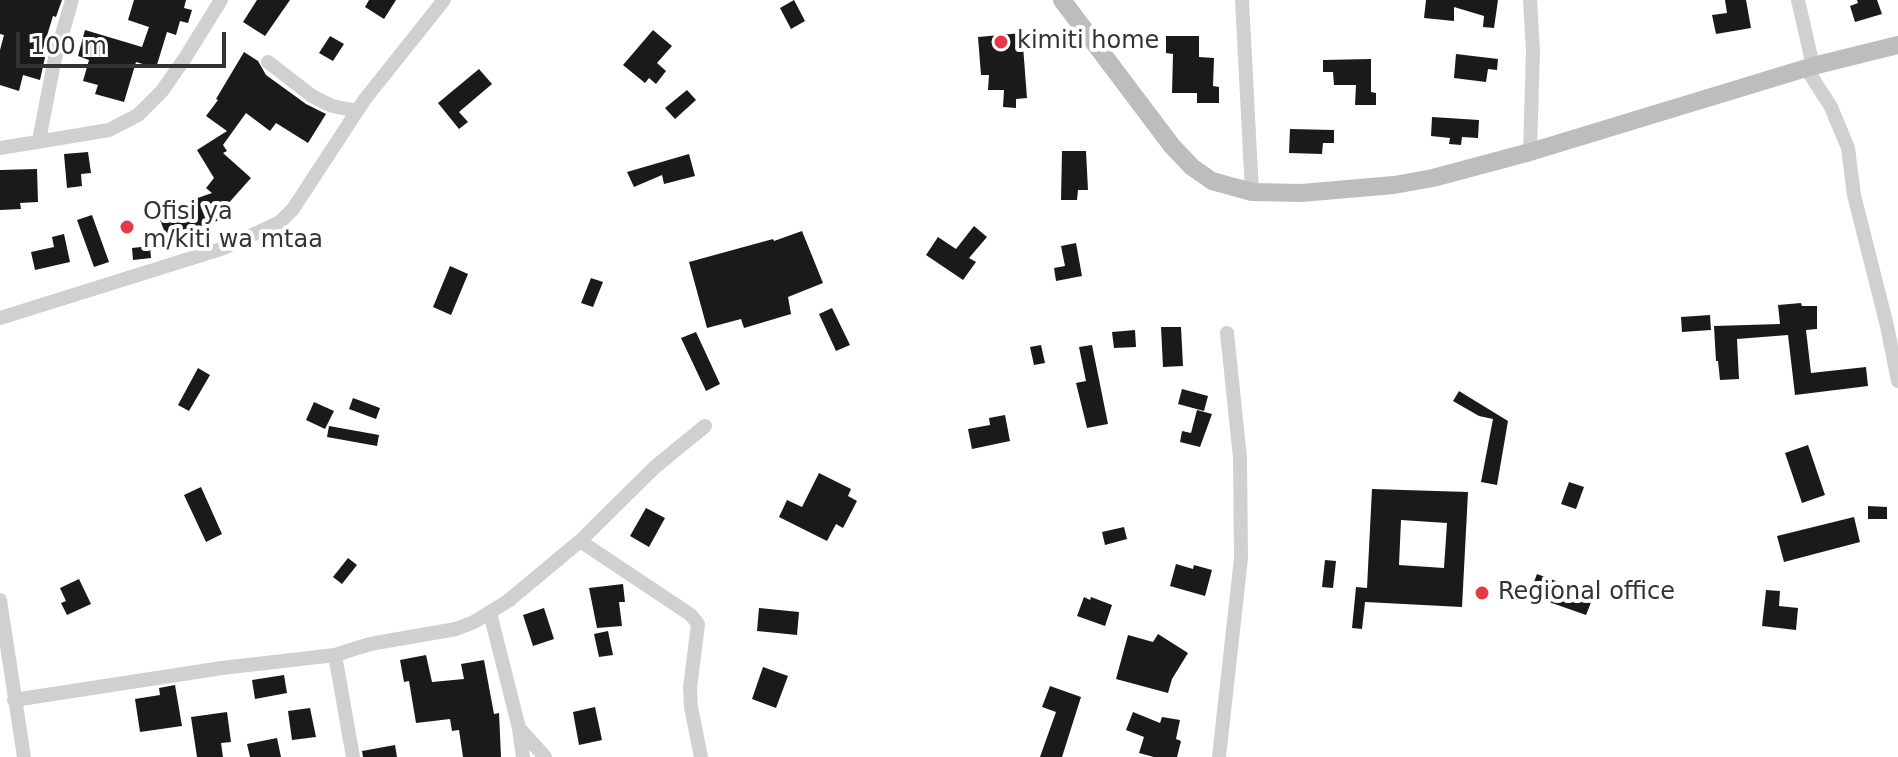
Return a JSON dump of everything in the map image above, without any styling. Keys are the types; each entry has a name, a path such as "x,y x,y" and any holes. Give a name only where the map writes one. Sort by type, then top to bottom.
{"street":[{"path":"39,140 55,58 72,0"},
{"path":"0,148 109,130 138,115 162,91 221,0"},
{"path":"0,318 224,248 280,222 293,209 357,111 444,0"},
{"path":"1062,0 1172,146 1192,167 1212,181 1252,192 1301,193 1394,185 1433,178 1530,152 1810,67 1898,45"},
{"path":"1242,0 1252,192"},
{"path":"1530,0 1533,50 1530,152"},
{"path":"1798,0 1810,67 1848,148 1854,195 1898,381"},
{"path":"268,62 312,96 332,106 357,111"},
{"path":"1219,757 1241,558 1240,458 1227,333"},
{"path":"14,700 222,668 335,655 395,638 456,629 490,613 580,541 655,467 705,426"},
{"path":"580,541 691,615 698,624 690,698 701,757"},
{"path":"0,600 24,757"},
{"path":"490,613 519,728 523,757"},
{"path":"335,655 353,757"},
{"path":"519,728 545,757"}],"building":[{"path":"0,0 62,0 56,17 53,16 42,52 46,53 40,80 23,75 19,91 0,85 0,50 4,35 0,34"},
{"path":"134,0 186,0 184,8 192,10 188,23 180,21 176,35 167,32 156,68 136,62 124,102 95,94 98,85 83,81 89,60 78,56 85,30 142,47 149,27 128,20"},
{"path":"257,0 290,0 265,36 243,22"},
{"path":"369,0 396,0 384,19 365,7"},
{"path":"794,0 805,21 791,29 780,8"},
{"path":"1426,0 1498,0 1494,28 1483,27 1484,16 1454,7 1454,21 1424,18"},
{"path":"1725,0 1746,0 1751,28 1716,34 1712,15 1727,13"},
{"path":"1857,0 1877,0 1882,14 1855,22 1850,6 1858,3"},
{"path":"653,30 672,46 657,63 666,71 656,84 649,78 645,83 623,65"},
{"path":"1022,33 1027,98 1016,99 1016,108 1003,107 1004,90 988,90 989,75 981,75 978,37"},
{"path":"330,36 344,44 333,61 319,53"},
{"path":"1166,36 1199,36 1199,57 1214,58 1213,86 1219,87 1219,103 1197,103 1197,93 1172,93 1173,54 1166,53"},
{"path":"244,52 258,61 266,75 306,104 326,114 308,143 276,123 270,131 246,113 223,145 227,151 223,153 251,178 226,206 231,216 167,238 157,212 212,193 206,188 214,178 197,150 227,131 206,116"},
{"path":"1456,54 1498,59 1497,70 1488,69 1486,82 1454,78"},
{"path":"1371,59 1371,92 1376,93 1376,105 1355,105 1356,85 1334,85 1333,72 1323,72 1323,60"},
{"path":"479,69 492,84 459,112 468,122 459,129 438,103"},
{"path":"687,90 696,100 675,119 665,108"},
{"path":"1432,117 1479,120 1478,138 1462,137 1461,145 1449,144 1450,138 1431,136"},
{"path":"1290,129 1334,130 1334,143 1323,143 1322,154 1289,153"},
{"path":"1062,151 1086,151 1088,190 1078,190 1077,200 1061,200"},
{"path":"88,152 91,173 81,174 82,186 67,188 64,154"},
{"path":"689,154 695,176 664,184 662,175 634,187 627,172"},
{"path":"37,169 38,202 20,203 21,209 0,210 0,170"},
{"path":"92,215 109,262 94,267 77,220"},
{"path":"974,226 987,237 969,258 976,262 963,280 926,255 938,237 956,249"},
{"path":"802,231 823,283 788,297 791,314 744,328 741,319 707,328 689,262"},
{"path":"64,234 70,262 35,270 31,252 54,247 52,237"},
{"path":"1076,243 1082,276 1056,281 1054,268 1065,266 1061,246"},
{"path":"150,246 151,258 133,260 132,248"},
{"path":"450,266 468,274 451,315 433,307"},
{"path":"591,278 603,282 593,307 581,303"},
{"path":"1801,303 1802,306 1817,306 1817,329 1806,330 1811,373 1866,367 1868,386 1795,395 1788,335 1737,339 1739,379 1720,380 1714,326 1780,324 1778,305"},
{"path":"832,308 850,345 836,351 819,314"},
{"path":"1710,315 1711,330 1682,332 1681,317"},
{"path":"1161,327 1181,327 1183,366 1163,367"},
{"path":"1135,330 1136,347 1114,348 1112,332"},
{"path":"696,332 720,384 706,391 681,338"},
{"path":"1041,345 1045,363 1034,365 1030,347"},
{"path":"1092,345 1108,424 1087,428 1076,383 1086,381 1079,347"},
{"path":"198,368 210,375 189,411 178,405"},
{"path":"1182,389 1208,396 1204,411 1178,404"},
{"path":"1459,391 1508,421 1497,485 1481,482 1493,419 1479,416 1453,401"},
{"path":"353,398 380,408 376,419 349,409"},
{"path":"314,402 334,411 325,429 306,420"},
{"path":"1197,410 1212,414 1200,447 1180,442 1182,431 1191,433"},
{"path":"1005,415 1010,441 972,449 968,429 990,425 989,418"},
{"path":"329,426 379,435 377,446 327,437"},
{"path":"1808,445 1825,495 1802,503 1785,453"},
{"path":"819,473 851,489 848,496 857,501 843,528 836,524 827,541 779,517 787,500 802,507"},
{"path":"1569,482 1584,487 1576,509 1561,504"},
{"path":"201,487 222,534 206,542 184,495"},
{"path":"1372,489 1468,492 1462,607 1365,602 1362,629 1352,628 1356,587 1367,588","holes":["1401,520 1447,523 1444,568 1399,565"]},
{"path":"1868,506 1887,507 1887,519 1868,519"},
{"path":"646,508 665,518 649,547 630,536"},
{"path":"1854,517 1860,542 1784,562 1777,536"},
{"path":"1124,527 1127,539 1105,545 1102,532"},
{"path":"348,558 357,565 342,584 333,577"},
{"path":"1325,560 1336,561 1333,588 1322,587"},
{"path":"1176,564 1212,570 1205,596 1170,586"},
{"path":"1537,574 1594,595 1586,615 1529,595"},
{"path":"79,579 91,604 67,615 61,603 66,601 60,588"},
{"path":"623,584 625,602 619,602 622,626 597,628 589,588"},
{"path":"1766,590 1780,591 1779,606 1798,608 1796,630 1762,626"},
{"path":"1084,597 1112,605 1105,626 1077,616"},
{"path":"544,608 554,639 533,646 523,615"},
{"path":"759,608 799,612 797,635 757,631"},
{"path":"608,631 613,655 599,657 594,634"},
{"path":"1158,634 1188,653 1172,679 1168,693 1116,679 1128,635 1153,642"},
{"path":"426,655 432,682 464,679 461,664 484,660 494,714 499,713 501,757 463,757 459,730 452,731 450,719 416,723 409,681 404,682 400,660"},
{"path":"763,667 788,676 776,708 752,699"},
{"path":"284,675 287,693 255,699 252,680"},
{"path":"175,685 182,726 140,732 135,699 160,695 159,688"},
{"path":"1050,686 1081,697 1062,757 1040,757 1056,712 1042,707"},
{"path":"595,707 602,740 579,745 573,712"},
{"path":"310,708 316,737 292,740 288,711"},
{"path":"227,712 231,742 221,743 223,757 197,757 191,717"},
{"path":"1133,712 1160,723 1162,717 1180,720 1176,739 1181,741 1177,757 1154,757 1139,753 1144,737 1126,730"},
{"path":"277,738 281,757 250,757 247,744"},
{"path":"395,745 397,757 363,757 362,751"}],"place":[{"name":"kimiti home","path":"1001,42"},
{"name":"Ofisi ya m/kiti wa mtaa","path":"127,227"},
{"name":"Regional office","path":"1482,593"}]}
